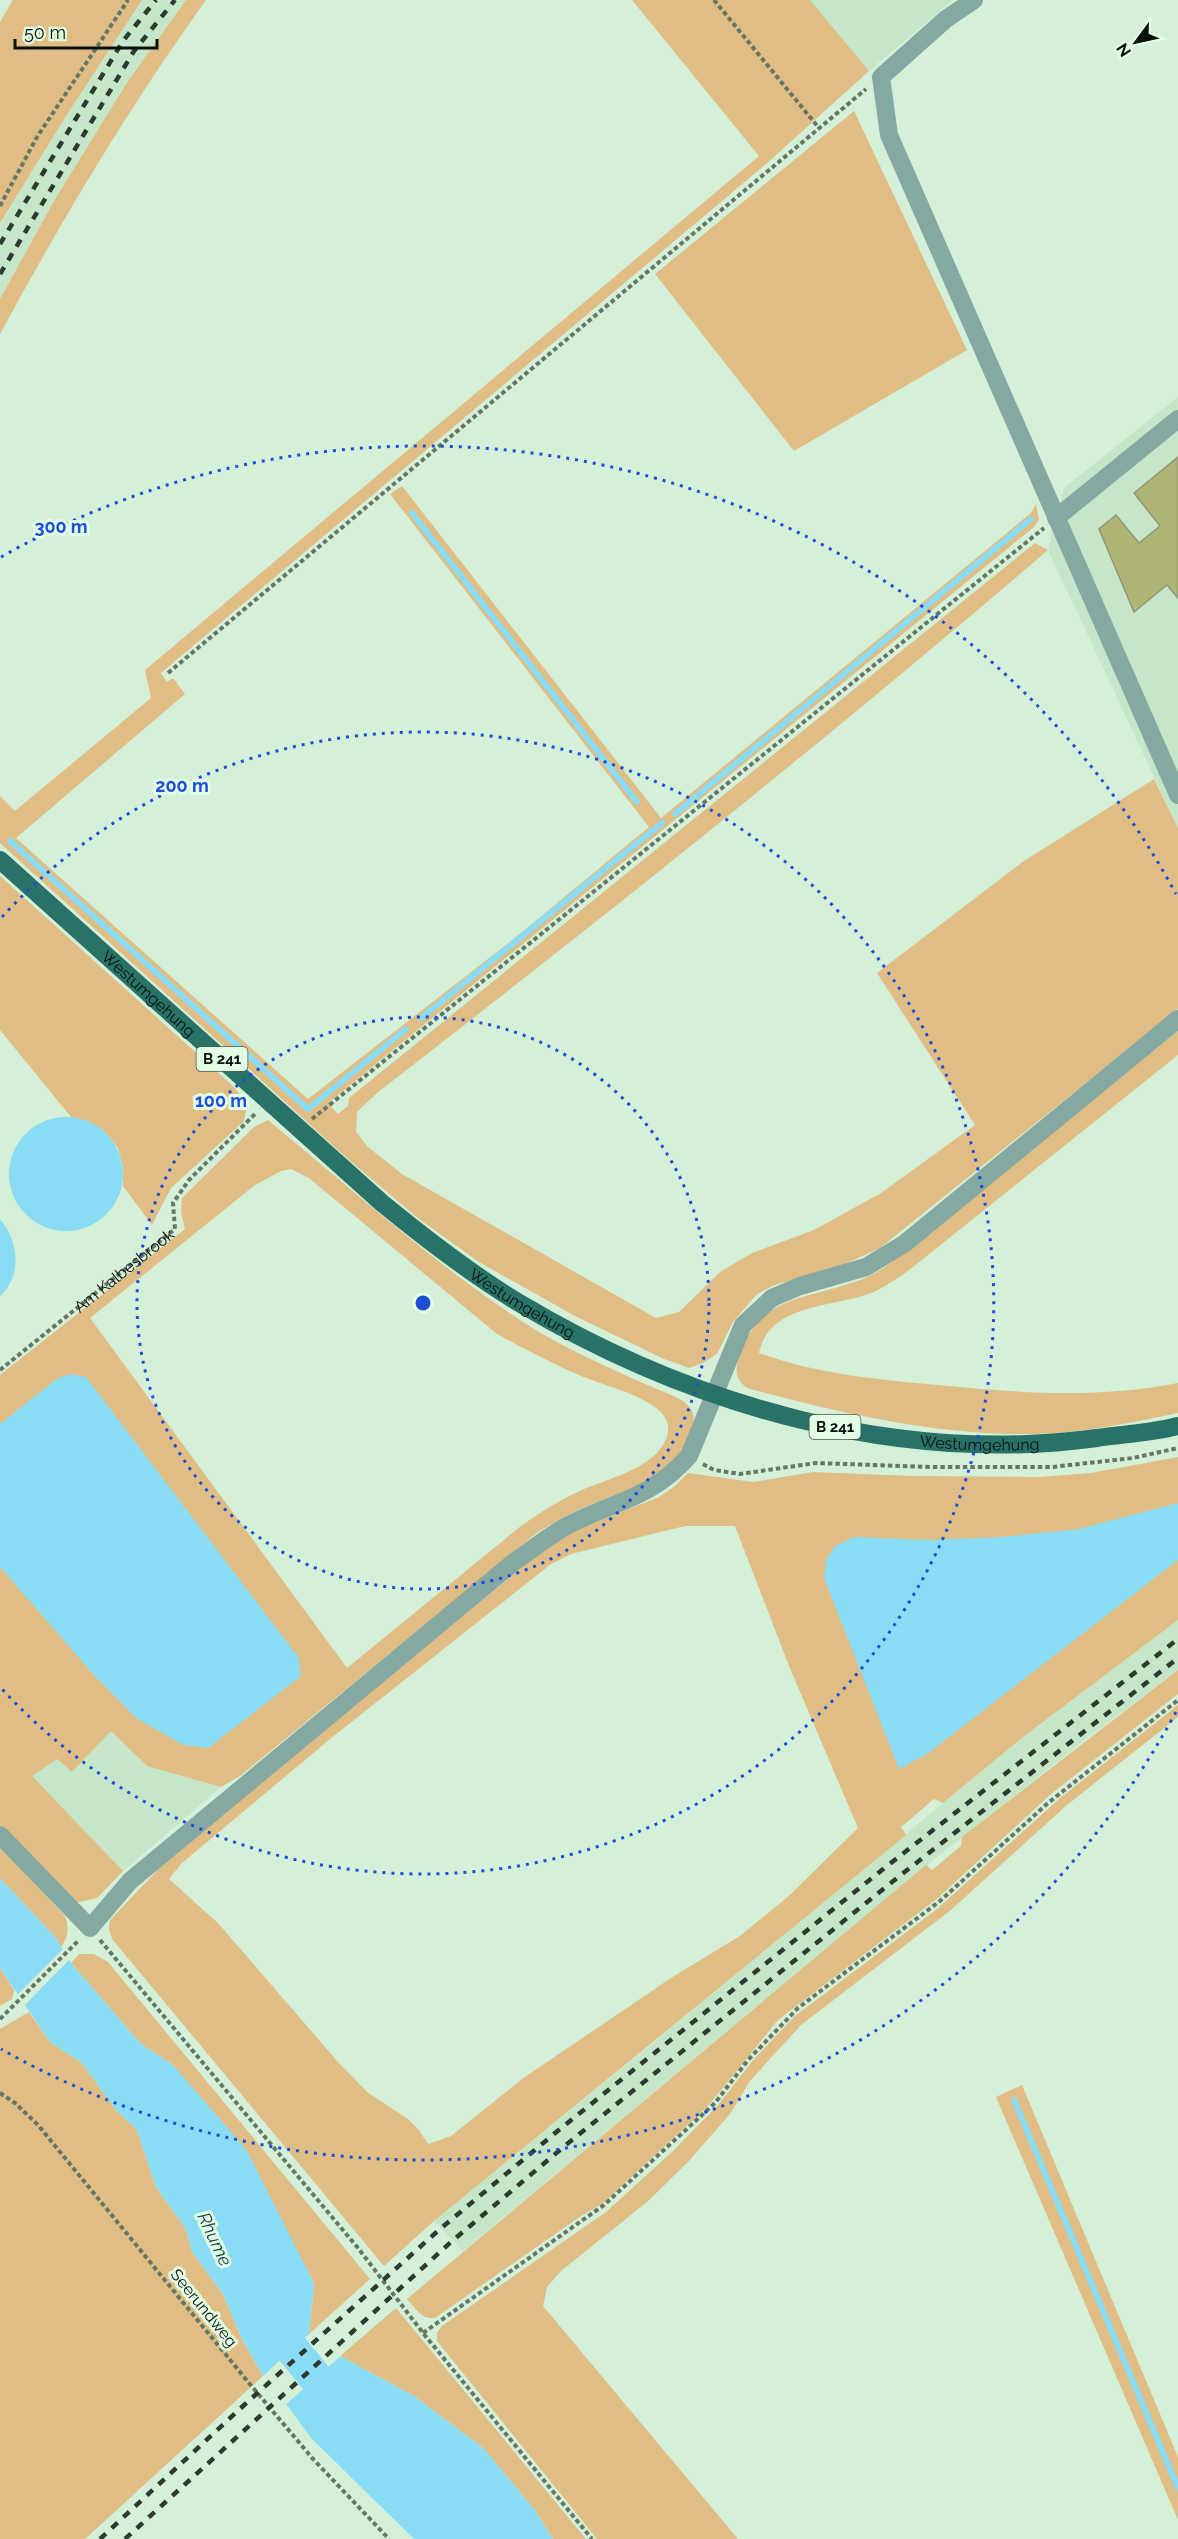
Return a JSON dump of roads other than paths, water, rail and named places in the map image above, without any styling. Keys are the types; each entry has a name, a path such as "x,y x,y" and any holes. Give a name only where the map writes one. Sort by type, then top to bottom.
{"main road":[{"name":"Westumgehung","path":"0,860 382,1203 426,1238 520,1304 588,1342 712,1395 813,1423 850,1430 960,1445 1030,1445 1178,1426"}],"street":[{"path":"974,0 946,20 881,77 889,135 1178,795"},
{"path":"1056,518 1178,419"},
{"path":"0,1835 90,1928 130,1881 514,1562 561,1529 656,1486 674,1472 688,1456 743,1325 772,1298 800,1286 866,1267 903,1244 1178,1019"}],"water":[{"path":"66,1117 88,1121 106,1134 119,1152 123,1174 119,1196 106,1214 88,1227 66,1231 44,1227 26,1214 13,1196 9,1174 13,1152 26,1134 44,1121"},
{"path":"0,1219 11,1237 15,1268 7,1288 0,1296"},
{"path":"72,1374 86,1377 299,1658 300,1677 208,1748 183,1745 136,1718 93,1674 0,1567 0,1424 58,1378"},
{"path":"1178,1503 1178,1560 927,1754 899,1769 824,1578 826,1560 835,1546 854,1537 930,1540 1002,1537 1079,1529"},
{"path":"0,1878 56,1938 71,1963 141,2044 173,2065 246,2149 314,2283 309,2334 263,2376 242,2339 223,2294 192,2252 186,2229 156,2187 137,2130 116,2110 82,2063 50,2042 0,1968"},
{"path":"340,2356 414,2396 483,2448 534,2509 553,2539 414,2539 312,2439 286,2404"}],"waterway":[{"path":"412,513 637,802"},
{"path":"675,814 1031,519"},
{"path":"421,1018 662,823"},
{"path":"10,841 308,1109 406,1029"},
{"path":"1014,2100 1178,2488"},
{"name":"Rhume","path":"262,2312 346,2415"}],"railway":[{"path":"0,244 123,41 156,0"},
{"path":"0,274 134,51 175,0"},
{"path":"100,2539 243,2406 440,2229 560,2129 887,1866 1178,1639"},
{"path":"125,2539 451,2242 567,2144 897,1878 1178,1658"}]}
